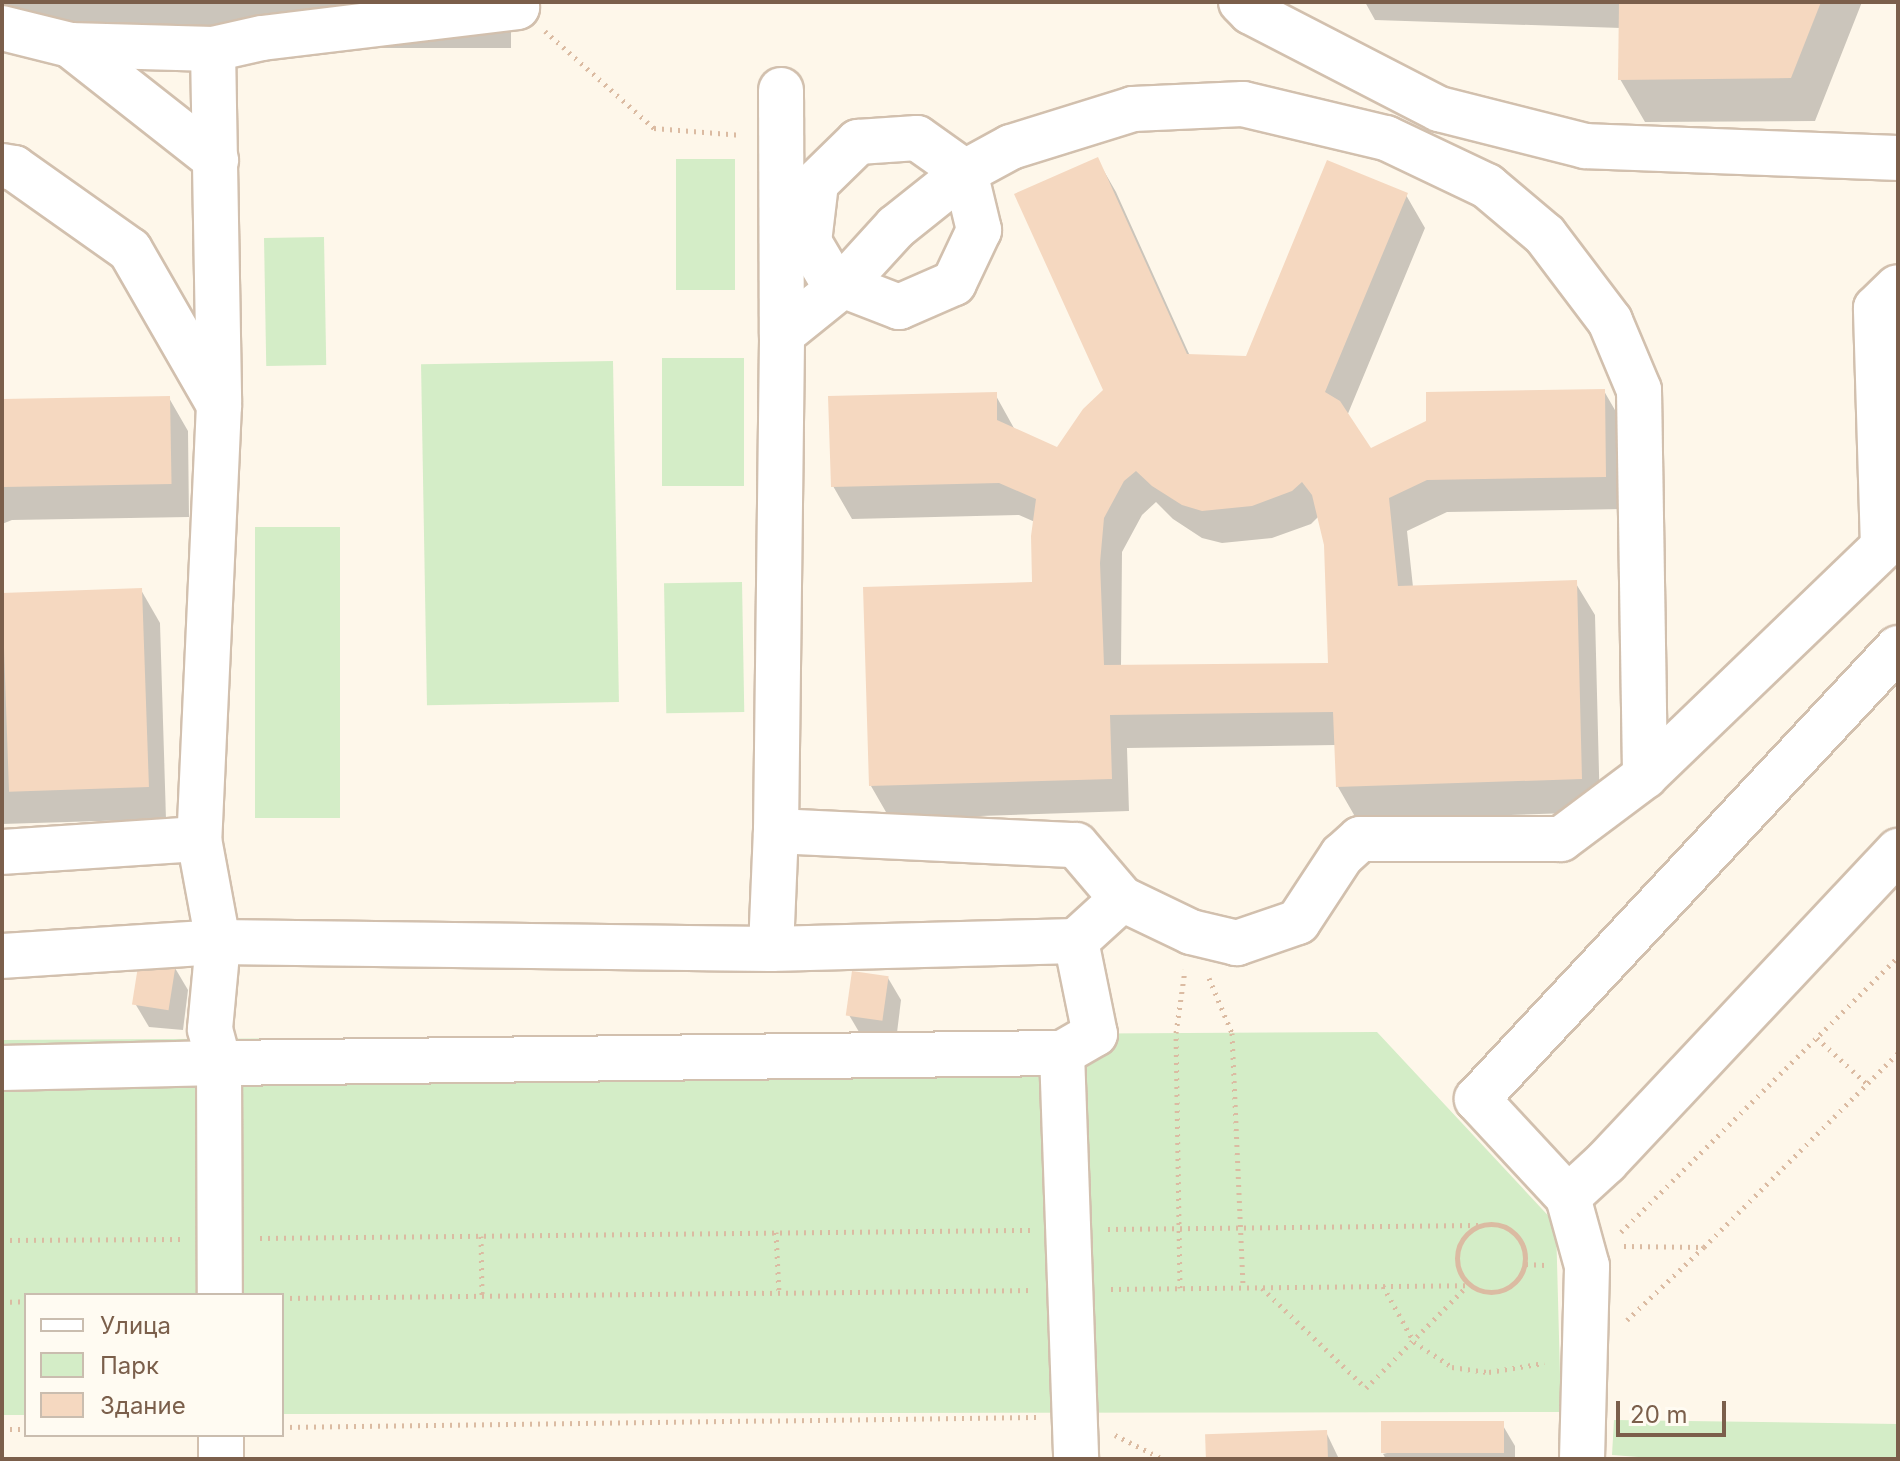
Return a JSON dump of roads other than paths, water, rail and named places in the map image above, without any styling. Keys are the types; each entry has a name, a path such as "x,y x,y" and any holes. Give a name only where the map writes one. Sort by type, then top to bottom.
{"lane":[{"path":"2,28 70,45 213,49 262,38 517,4"},
{"path":"1248,5 1439,109 1585,146 1898,158"},
{"path":"70,45 216,160"},
{"path":"213,49 219,405 199,839 218,942 210,1029 219,1063 220,1293"},
{"path":"771,949 776,831 782,334 781,90"},
{"path":"782,334 843,285 896,227 965,172 1011,147 1133,109 1243,104 1398,143 1487,186 1545,235 1610,321 1639,390 1645,776"},
{"path":"917,138 965,172 979,230 954,283 899,307 832,281 809,242 816,183 858,142 917,138"},
{"path":"782,139 816,183"},
{"path":"2,166 14,168 130,250 219,405"},
{"path":"776,831 1076,845 1122,899 1191,932 1237,943 1298,922 1342,855 1360,839 1561,839 1645,776 1883,547 1876,308 1898,287"},
{"path":"1582,1459 1585,1347 1597,1256 1568,1197 1477,1099 1898,648"},
{"path":"2,852 199,839"},
{"path":"1568,1197 1606,1162 1898,851"},
{"path":"2,956 218,942 771,949 1076,941 1122,899"},
{"path":"2,1068 1062,1053 1095,1034 1076,941"},
{"path":"1062,1053 1076,1459"},
{"path":"221,1437 221,1459"}]}
